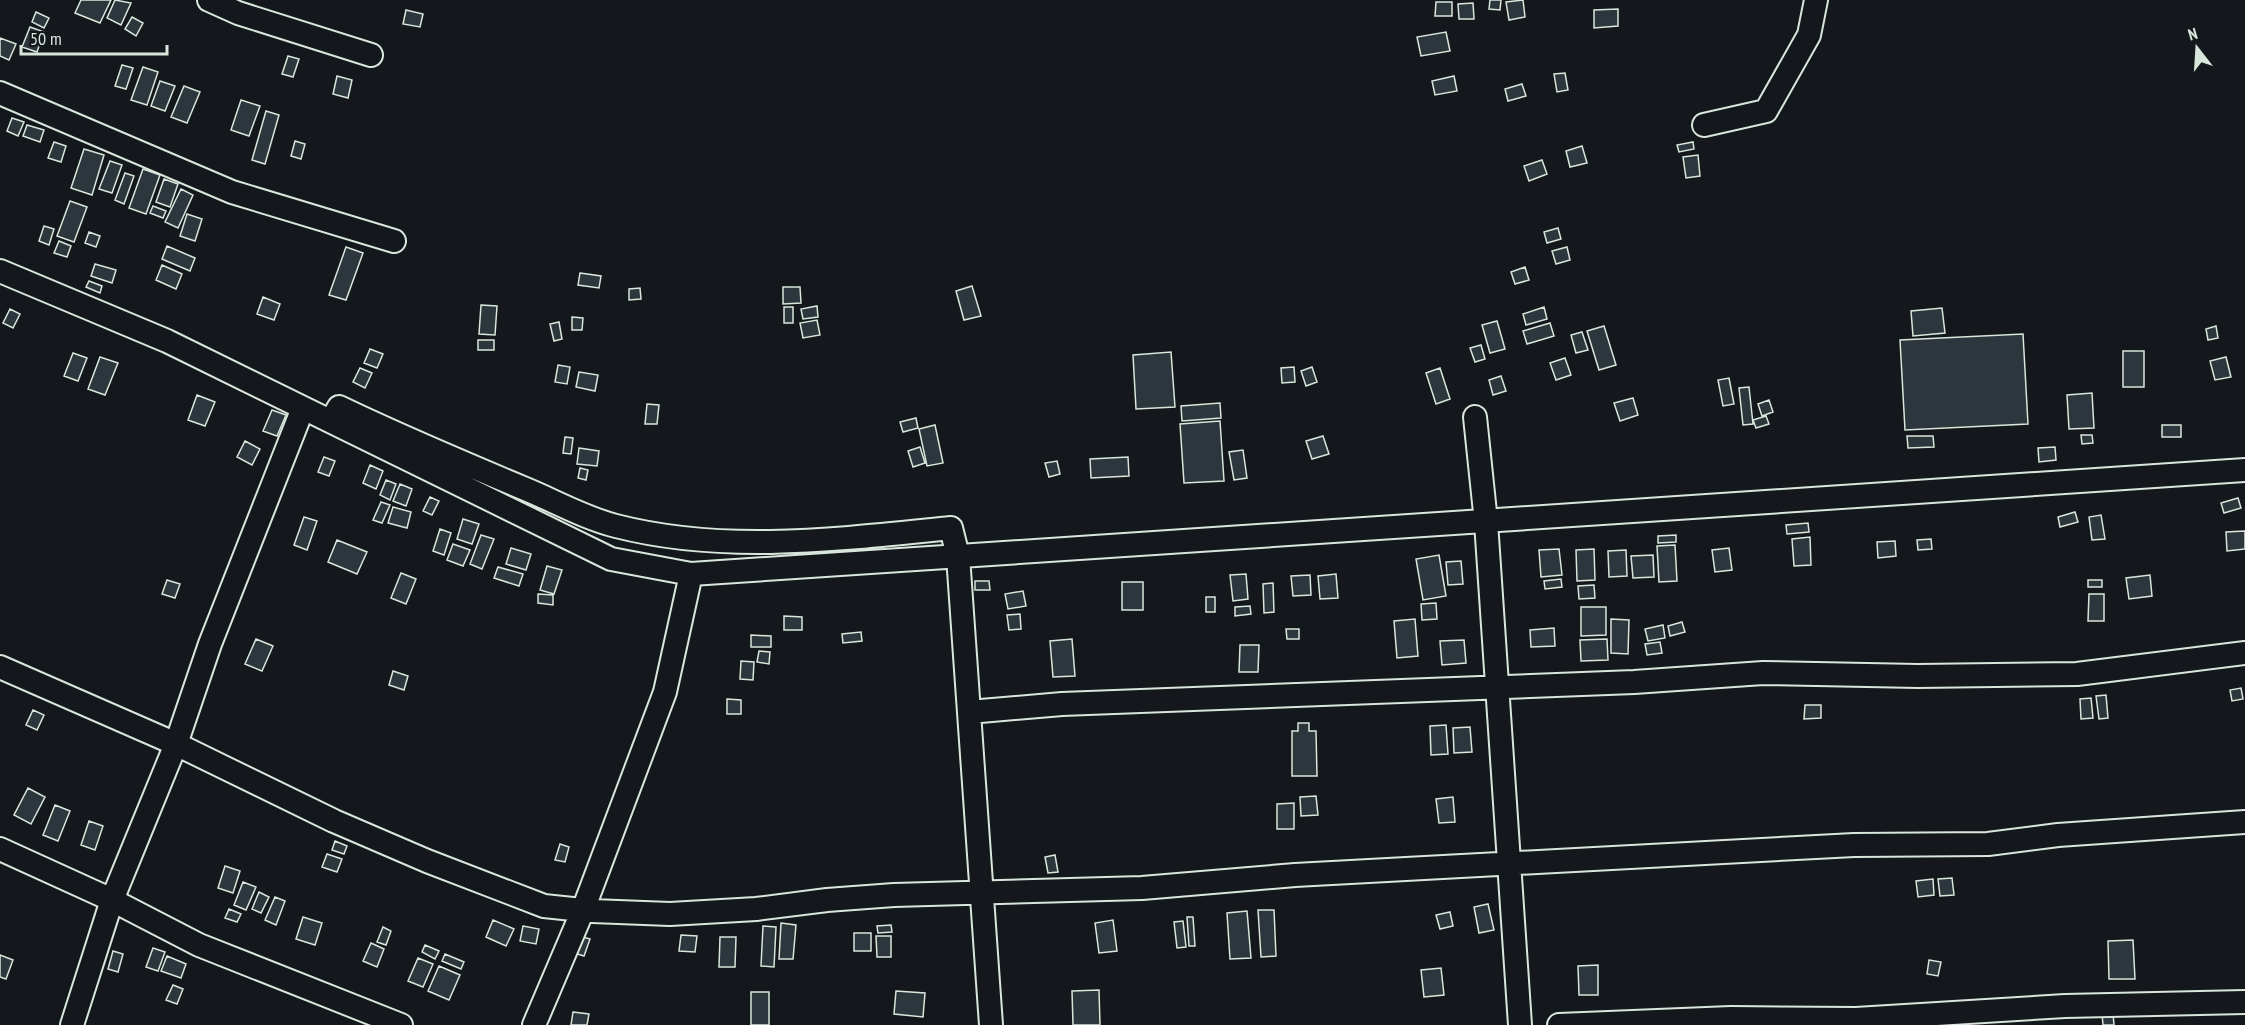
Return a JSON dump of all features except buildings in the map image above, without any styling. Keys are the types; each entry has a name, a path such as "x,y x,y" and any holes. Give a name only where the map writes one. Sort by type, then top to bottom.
{"street":[{"path":"209,0 238,13 371,55"},
{"path":"1704,125 1766,111 1809,35 1816,0"},
{"path":"0,93 232,192 394,241"},
{"path":"0,271 167,341 611,559 691,574 2245,470"},
{"path":"331,421 339,407 397,435 615,526 726,542 865,537 951,528 958,556 991,1025"},
{"path":"72,1025 112,900 176,744 210,644 303,408"},
{"path":"1475,417 1486,522 1495,687 1506,787 1520,1025"},
{"path":"534,1025 583,910 665,692 691,574"},
{"path":"969,712 1062,704 1634,682 1763,674 1918,676 2077,674 2245,653"},
{"path":"0,667 176,744 334,821 427,861 544,906 583,910 670,914 756,909 828,900 981,891 1142,888 1509,863 1854,845 1988,844 2058,835 2245,822"},
{"path":"0,849 112,900 199,945 401,1025"},
{"path":"1559,1025 1731,1018 1856,1019 2002,1009 2245,1002"}]}
